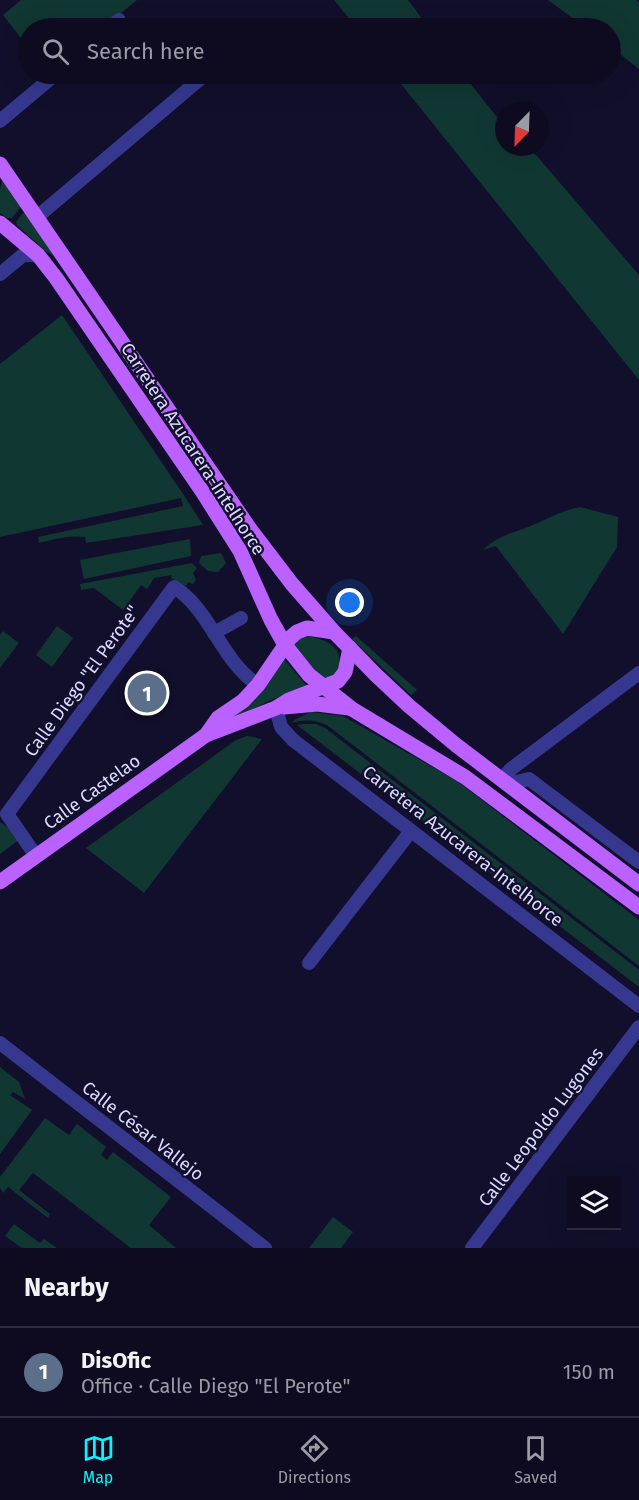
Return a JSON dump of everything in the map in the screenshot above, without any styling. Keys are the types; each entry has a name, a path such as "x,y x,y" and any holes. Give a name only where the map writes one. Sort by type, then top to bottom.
{"main road":[{"name":"Carretera Azucarera-Intelhorce","path":"0,164 250,529 292,584 334,632 409,706 456,745 639,884"},
{"name":"Carretera Azucarera-Intelhorce","path":"0,223 38,255 202,491 240,550 271,620 285,645 309,675 352,709 465,777 639,907"},
{"path":"270,668 273,641 271,620"},
{"path":"285,645 297,632 307,628 334,632"},
{"name":"Calle Castelao","path":"206,735 218,718 243,701 258,685 285,645"},
{"path":"322,687 338,681 345,672 350,648"},
{"name":"Calle Castelao","path":"0,882 206,735 276,708 289,700 322,687"},
{"path":"276,708 317,704 352,709"}],"street":[{"path":"0,121 44,84"},
{"path":"37,217 194,84"},
{"path":"0,274 23,255 38,255"},
{"name":"Calle Diego \"El Perote\"","path":"36,856 7,814 174,587 188,595 213,633"},
{"path":"241,618 213,633 239,670 258,685"},
{"path":"505,782 511,769 639,673"},
{"name":"Carretera Azucarera-Intelhorce","path":"276,708 281,727 293,740 639,1006"},
{"path":"505,782 529,779 639,862"},
{"path":"309,963 411,831"},
{"name":"Calle Leopoldo Lugones","path":"472,1248 639,1027"},
{"name":"Calle César Vallejo","path":"0,1043 265,1248"}],"green space":[{"path":"21,0 137,0 115,18 18,18 18,34 3,15"},
{"path":"334,0 408,0 422,18 349,18"},
{"path":"548,0 636,0 639,3 639,69 621,55 621,18 572,18"},
{"path":"401,84 471,84 495,115 495,156 537,156 639,275 639,380"},
{"path":"3,177 21,204 12,218 7,218 0,213 0,189"},
{"path":"26,212 57,257 45,251 17,225 16,222"},
{"path":"62,315 203,525 86,543 85,537 79,537 39,543 38,537 183,506 181,498 0,537 0,364"},
{"path":"580,507 618,517 617,547 563,634 496,546 483,550 502,537"},
{"path":"190,539 191,556 84,579 80,560"},
{"path":"221,553 226,563 218,572 208,571 199,563 201,556"},
{"path":"192,563 197,568 193,573 196,580 193,584 188,582 186,586 171,578 172,575 154,578 147,589 141,585 123,610 94,588 81,590 80,584"},
{"path":"57,626 73,638 52,667 36,655"},
{"path":"3,631 19,643 0,668 0,635"},
{"path":"307,636 323,640 335,648 339,660 334,677 323,679 294,646 298,639"},
{"path":"356,636 417,690 411,695 352,639"},
{"path":"283,658 307,686 271,700 231,720 229,718"},
{"path":"311,712 343,716 457,781 639,920 639,966 327,725 310,721 292,723"},
{"path":"316,724 325,728 639,970 639,987 415,815 417,811 411,806 408,810 297,725"},
{"path":"247,736 262,739 144,893 86,848 236,740"},
{"path":"0,822 12,830 19,840 0,854"},
{"path":"0,1067 19,1082 25,1099 13,1092 10,1095 32,1110 0,1154"},
{"path":"45,1118 69,1135 77,1124 106,1147 101,1155 107,1160 113,1152 171,1197 149,1225 176,1248 131,1248 33,1173 19,1190 50,1214 48,1218 8,1187 3,1193 0,1188 0,1177"},
{"path":"333,1217 353,1232 341,1248 309,1248"},
{"path":"14,1224 40,1243 44,1239 57,1248 22,1248 5,1236"}],"place":[{"name":"DisOfic","path":"147,693"}]}
